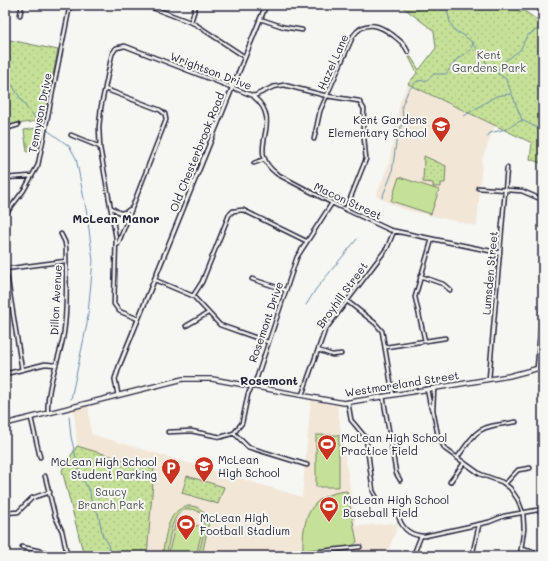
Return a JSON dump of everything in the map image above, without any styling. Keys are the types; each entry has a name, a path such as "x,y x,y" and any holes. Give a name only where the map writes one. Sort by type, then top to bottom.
{"main road":[{"name":"Westmoreland Street","path":"5,424 118,395 189,379 209,378 252,385 334,402 348,402 489,379 543,367"}],"street":[{"path":"20,16 22,5"},
{"name":"Tennyson Drive","path":"5,215 17,201 32,176 38,162 70,5"},
{"path":"145,5 191,22 217,37 246,57"},
{"path":"191,22 196,5"},
{"name":"Old Chesterbrook Road","path":"118,395 116,375 266,5"},
{"path":"260,19 284,28 302,30"},
{"name":"Hazel Lane","path":"314,139 319,116 353,36 362,28 370,25 381,27 403,43 408,52"},
{"name":"Wrightson Drive","path":"105,89 112,54 116,48 125,46 254,96 273,87 284,85 327,96 356,99 362,103"},
{"path":"116,251 121,233 166,121 165,114 160,110 105,89 100,117 100,148 111,206 116,251 114,304 119,311 138,319"},
{"path":"254,96 263,106 268,119 263,144 265,158 254,163"},
{"path":"346,209 366,159 363,127 364,109 362,103 365,100"},
{"path":"5,129 18,126"},
{"path":"72,134 100,148"},
{"name":"Macon Street","path":"265,158 270,168 277,174 332,203 394,231 500,253"},
{"name":"Lumsden Street","path":"489,379 507,168"},
{"path":"5,178 32,176"},
{"path":"478,188 526,192 543,200"},
{"name":"Rosemont Drive","path":"234,433 242,423 248,394 268,342 295,260 332,203"},
{"path":"111,206 114,211 120,213 126,212 131,207"},
{"path":"193,296 202,282 229,215 233,211 243,210 306,241"},
{"name":"Broyhill Street","path":"302,395 328,326 386,248 394,231"},
{"name":"Dillon Avenue","path":"48,413 47,396 64,330 66,261 65,242 61,234"},
{"path":"425,341 415,302 415,292 432,239"},
{"path":"22,370 5,270 66,261"},
{"path":"420,276 443,284 450,290"},
{"path":"252,279 285,290"},
{"path":"155,280 193,296 220,325 268,342"},
{"path":"346,301 379,327 384,336 393,395"},
{"path":"538,368 543,301"},
{"path":"186,326 208,313"},
{"path":"386,347 446,338"},
{"path":"318,350 332,355 341,354"},
{"path":"5,374 45,364 56,365"},
{"path":"433,410 435,404 434,388"},
{"path":"427,389 439,440 445,449 480,474 498,479 514,494 523,513 524,530 520,556"},
{"path":"383,396 396,473 400,480"},
{"path":"348,402 351,420 366,438 373,491 378,500"},
{"path":"31,417 40,457"},
{"path":"457,458 474,434 481,429 516,422"},
{"path":"168,432 191,431 221,438 234,433 240,441 248,447 307,465"},
{"path":"450,482 464,463"},
{"path":"505,484 518,470 530,468"},
{"path":"45,476 67,554"},
{"path":"5,513 18,512 32,498 50,492"},
{"path":"399,518 406,529 413,534 421,536 479,525 504,516 543,510"},
{"path":"472,556 479,525"},
{"path":"413,556 421,536"},
{"path":"22,547 45,552 44,556"},
{"path":"304,553 360,547"},
{"path":"521,549 543,554"}],"shaded area":[{"name":"Kent Gardens Elementary School","path":"408,85 495,126 482,160 477,226 402,209 376,196 389,164 400,101"},
{"name":"McLean High School","path":"311,400 337,406 356,526 399,523 386,556 147,556 154,469 77,446 74,407 88,403 91,434 302,497"}],"green space":[{"name":"Kent Gardens Park","path":"400,5 511,5 520,13 523,10 543,24 543,164 530,159 532,143 408,84 417,73 409,57 411,57 419,70 436,48 434,31"},
{"path":"5,39 58,50 44,120 5,126 5,78 9,77 5,69"},
{"path":"37,128 41,132 37,150 27,152 24,130"},
{"path":"424,156 446,166 445,183 441,183 441,187 433,187 433,183 423,182"},
{"path":"399,177 439,190 431,214 391,201"},
{"name":"McLean High School Practice Field","path":"316,435 339,435 339,487 316,487"},
{"name":"Saucy Branch Park","path":"77,446 154,469 147,556 84,556 62,470"},
{"path":"187,476 224,487 218,504 182,493"},
{"name":"McLean High School Baseball Field","path":"347,491 357,542 353,545 340,549 303,552 304,529 310,510 324,497 334,493"},
{"path":"188,506 201,510 209,521 202,556 198,556 203,535 204,520 197,510 189,509 182,511 176,517 171,531 166,556 162,556 166,533 171,519 175,513"},
{"name":"McLean High Football Stadium","path":"176,521 203,527 196,556 168,556"}],"waterway":[{"path":"446,5 450,22 455,31 462,34 473,43 490,68 506,79 522,120 543,131"},
{"path":"497,71 504,62 520,50 527,36 541,27"},
{"path":"382,198 392,173 397,136 403,122 402,106 408,91 417,81 427,80 434,74 446,74 457,59 471,50 473,43"},
{"path":"5,74 28,110 43,127 69,146 76,158 87,214 93,261 87,324 71,399"},
{"path":"464,116 496,96 510,94"},
{"path":"487,137 490,133 506,129 522,120"},
{"path":"306,305 316,289 357,239"},
{"path":"69,416 71,437 80,474 90,492 92,506 98,513 103,537 107,541 111,556"}],"place":[{"name":"Kent Gardens Elementary School","path":"441,143"},
{"name":"McLean High School Practice Field","path":"327,461"},
{"name":"McLean High School","path":"204,483"},
{"name":"McLean High School Student Parking","path":"171,485"},
{"name":"McLean High School Baseball Field","path":"329,523"},
{"name":"McLean High Football Stadium","path":"186,541"}],"district":[{"name":"McLean Manor","path":"116,219"},
{"name":"Rosemont","path":"269,381"}]}
